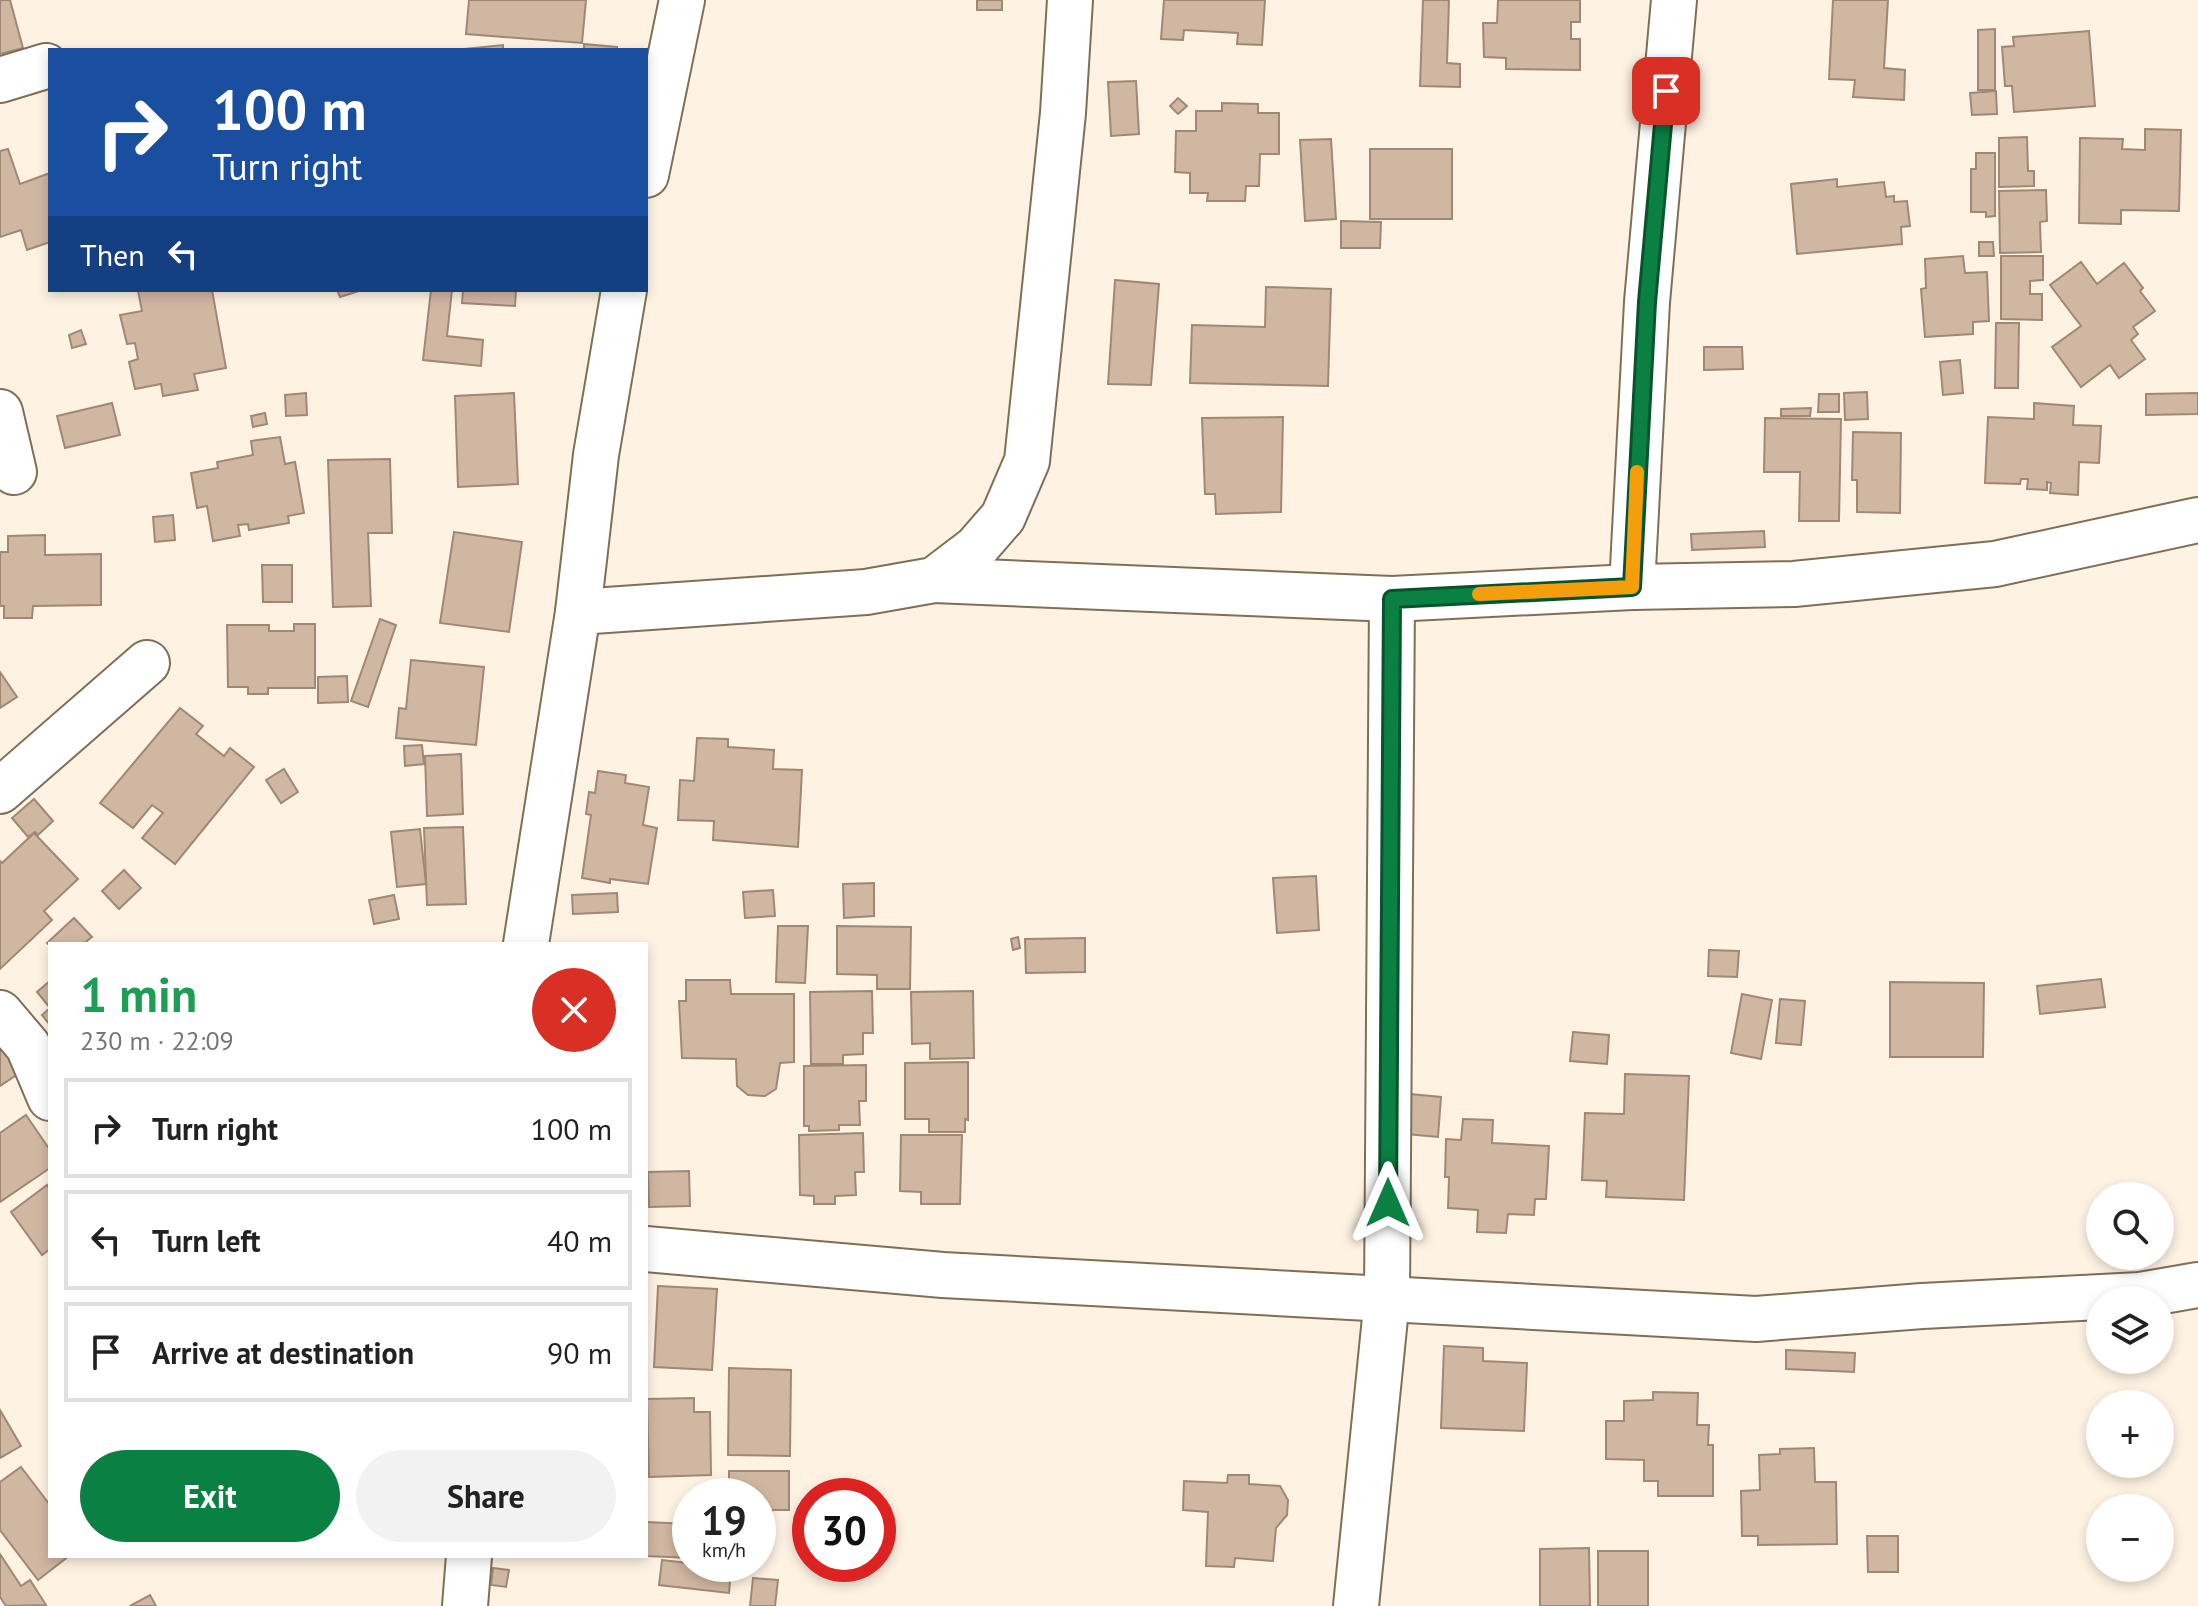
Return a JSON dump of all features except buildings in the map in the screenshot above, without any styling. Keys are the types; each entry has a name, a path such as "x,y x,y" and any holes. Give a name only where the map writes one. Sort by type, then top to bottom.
{"street":[{"path":"648,165 682,0"},
{"path":"934,580 976,548 1003,517 1027,461 1063,113 1070,0"},
{"path":"1632,587 1647,302 1674,0"},
{"path":"0,80 46,66"},
{"path":"526,942 578,612 596,455 624,292"},
{"path":"0,412 14,472"},
{"path":"578,612 866,592 934,580 1392,599 1632,587 1794,584 1995,564 2198,520"},
{"path":"1356,1606 1387,1298 1392,599"},
{"path":"0,791 147,663"},
{"path":"0,1013 28,1046 48,1093"},
{"path":"648,1249 943,1275 1756,1319 1922,1306 2140,1295 2198,1285"},
{"path":"465,1606 469,1558"}],"slow traffic":[{"path":"1479,594 1632,587 1637,472"}],"route":[{"path":"1388,1203 1392,599 1632,587 1647,302 1666,91"}]}
